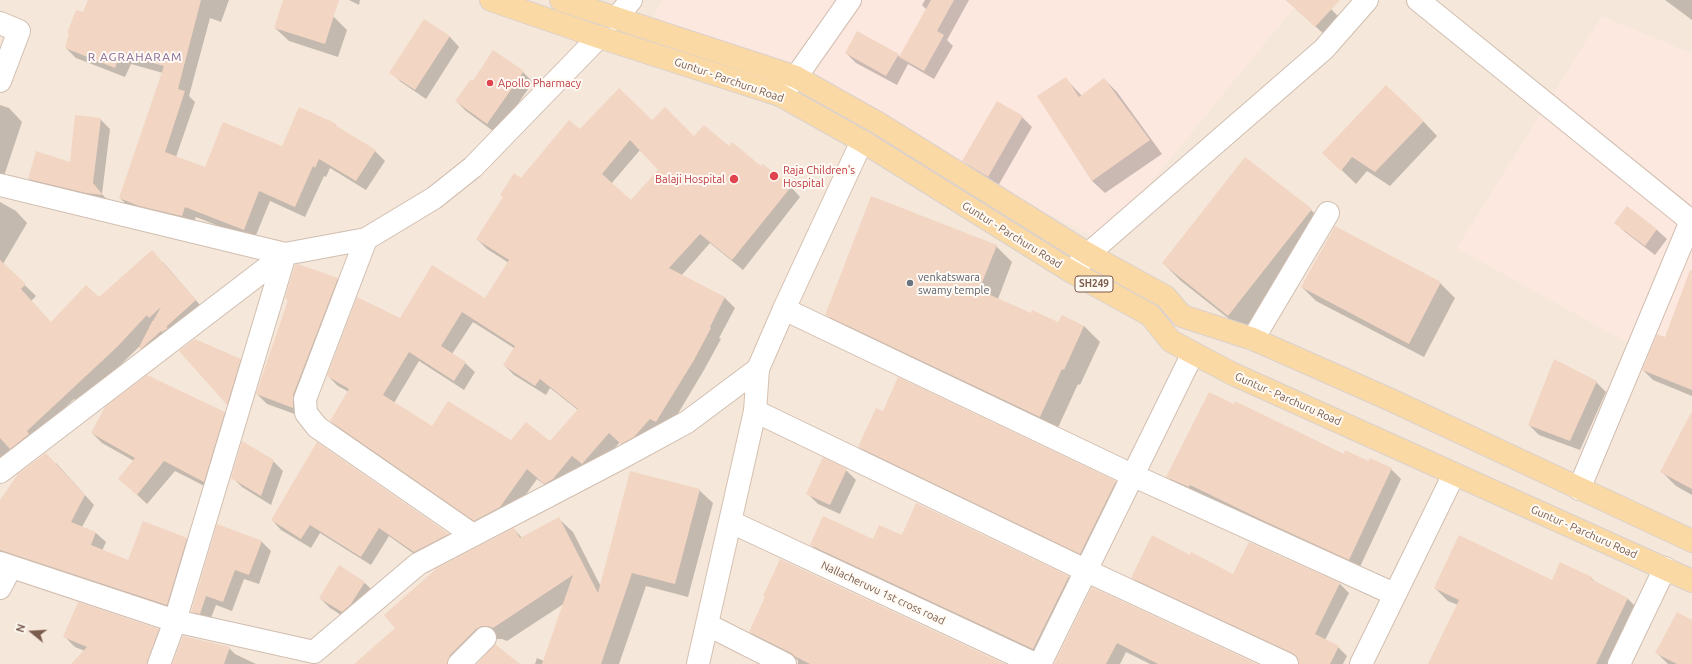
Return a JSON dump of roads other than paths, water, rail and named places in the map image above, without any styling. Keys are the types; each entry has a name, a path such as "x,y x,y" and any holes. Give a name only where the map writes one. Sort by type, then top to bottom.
{"main road":[{"name":"Guntur - Parchuru Road","path":"492,0 599,37 780,95 862,141 1072,272 1150,315 1171,341 1192,353 1240,377 1692,581"},
{"name":"Guntur - Parchuru Road","path":"561,0 796,77 878,123 1088,254 1166,297 1182,316 1253,339 1391,400 1578,489 1692,541"},
{"path":"599,37 616,19"}],"street":[{"path":"616,19 631,0"},
{"path":"780,95 796,77 850,0"},
{"path":"1072,272 1088,254 1324,49 1367,0"},
{"path":"1418,0 1690,221 1578,489"},
{"path":"0,23 19,31 0,81"},
{"path":"0,185 285,254 366,239 434,198 473,167 599,37"},
{"path":"698,664 755,411 758,369 784,309 862,141"},
{"path":"1253,339 1328,212"},
{"path":"366,239 306,399 306,413 317,427 473,535"},
{"path":"0,472 285,254"},
{"path":"159,664 175,621 285,254"},
{"path":"784,309 1132,475 1394,594"},
{"path":"1040,664 1087,571 1192,353"},
{"path":"0,588 6,565 175,621 320,658 418,564 619,460 687,422 758,369"},
{"path":"755,411 1087,571 1287,664"},
{"path":"1361,664 1454,474"},
{"name":"Nallacheruvu 1st cross road","path":"731,522 1035,664"},
{"path":"1619,664 1665,568"},
{"path":"708,625 785,664"},
{"path":"459,664 485,638"}],"place":[{"name":"Apollo Pharmacy","path":"490,83"},
{"name":"Raja Children's Hospital","path":"774,176"},
{"name":"Balaji Hospital","path":"734,179"},
{"name":"venkatswara swamy temple","path":"910,283"}],"district":[{"name":"R AGRAHARAM","path":"135,57"}]}
